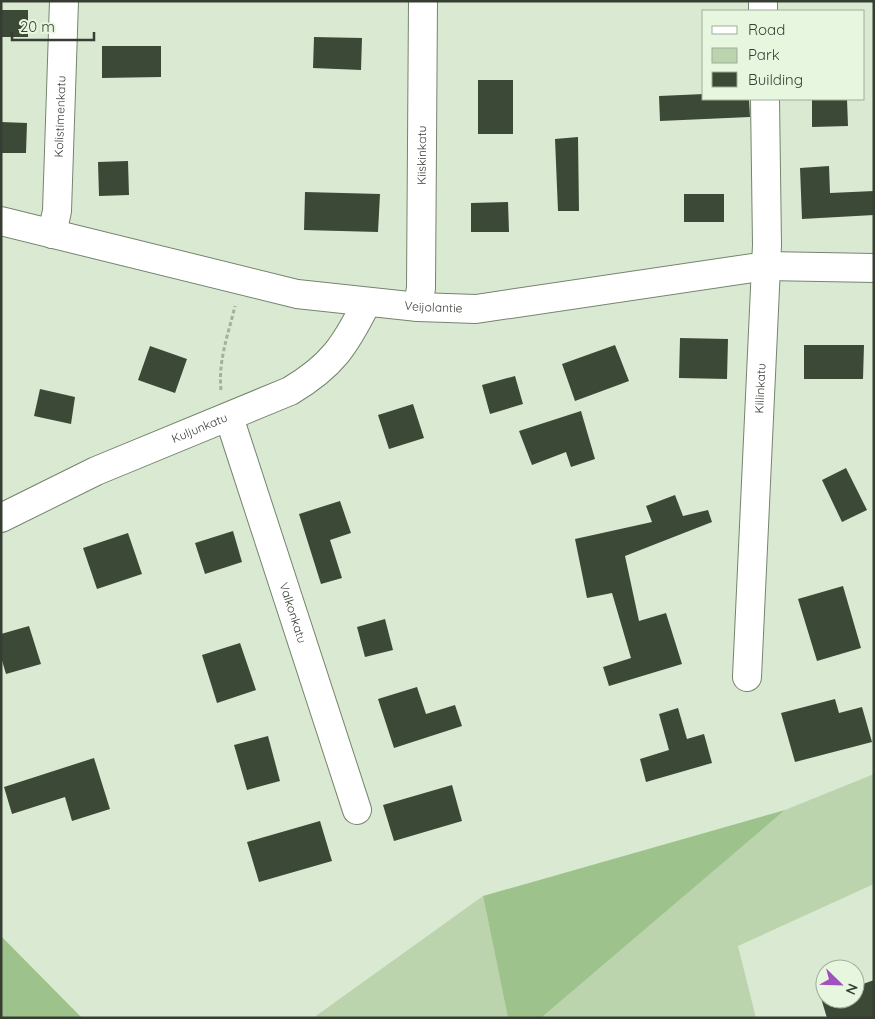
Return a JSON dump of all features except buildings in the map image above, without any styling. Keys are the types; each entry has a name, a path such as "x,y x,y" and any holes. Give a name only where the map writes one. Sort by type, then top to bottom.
{"street":[{"name":"Kolistimenkatu","path":"52,234 56,211 64,1"},
{"name":"Kiiskinkatu","path":"418,307 421,288 423,1"},
{"name":"Killinkatu","path":"747,677 766,266 765,100"},
{"name":"Veijolantie","path":"1,221 297,294 418,307 476,309 766,266 874,268"},
{"name":"Kuljunkatu","path":"1,518 96,471 279,398 316,376 339,351 352,332 366,302"},
{"name":"Valkonkatu","path":"229,417 357,810"}],"path":[{"path":"229,417 219,375 223,348 242,281"}],"green space":[{"path":"874,774 874,884 738,946 756,1018 541,1018 785,810"},
{"path":"785,810 541,1018 508,1018 483,896"},
{"path":"483,896 508,1018 313,1018"},
{"path":"1,936 82,1018 1,1018"}]}
